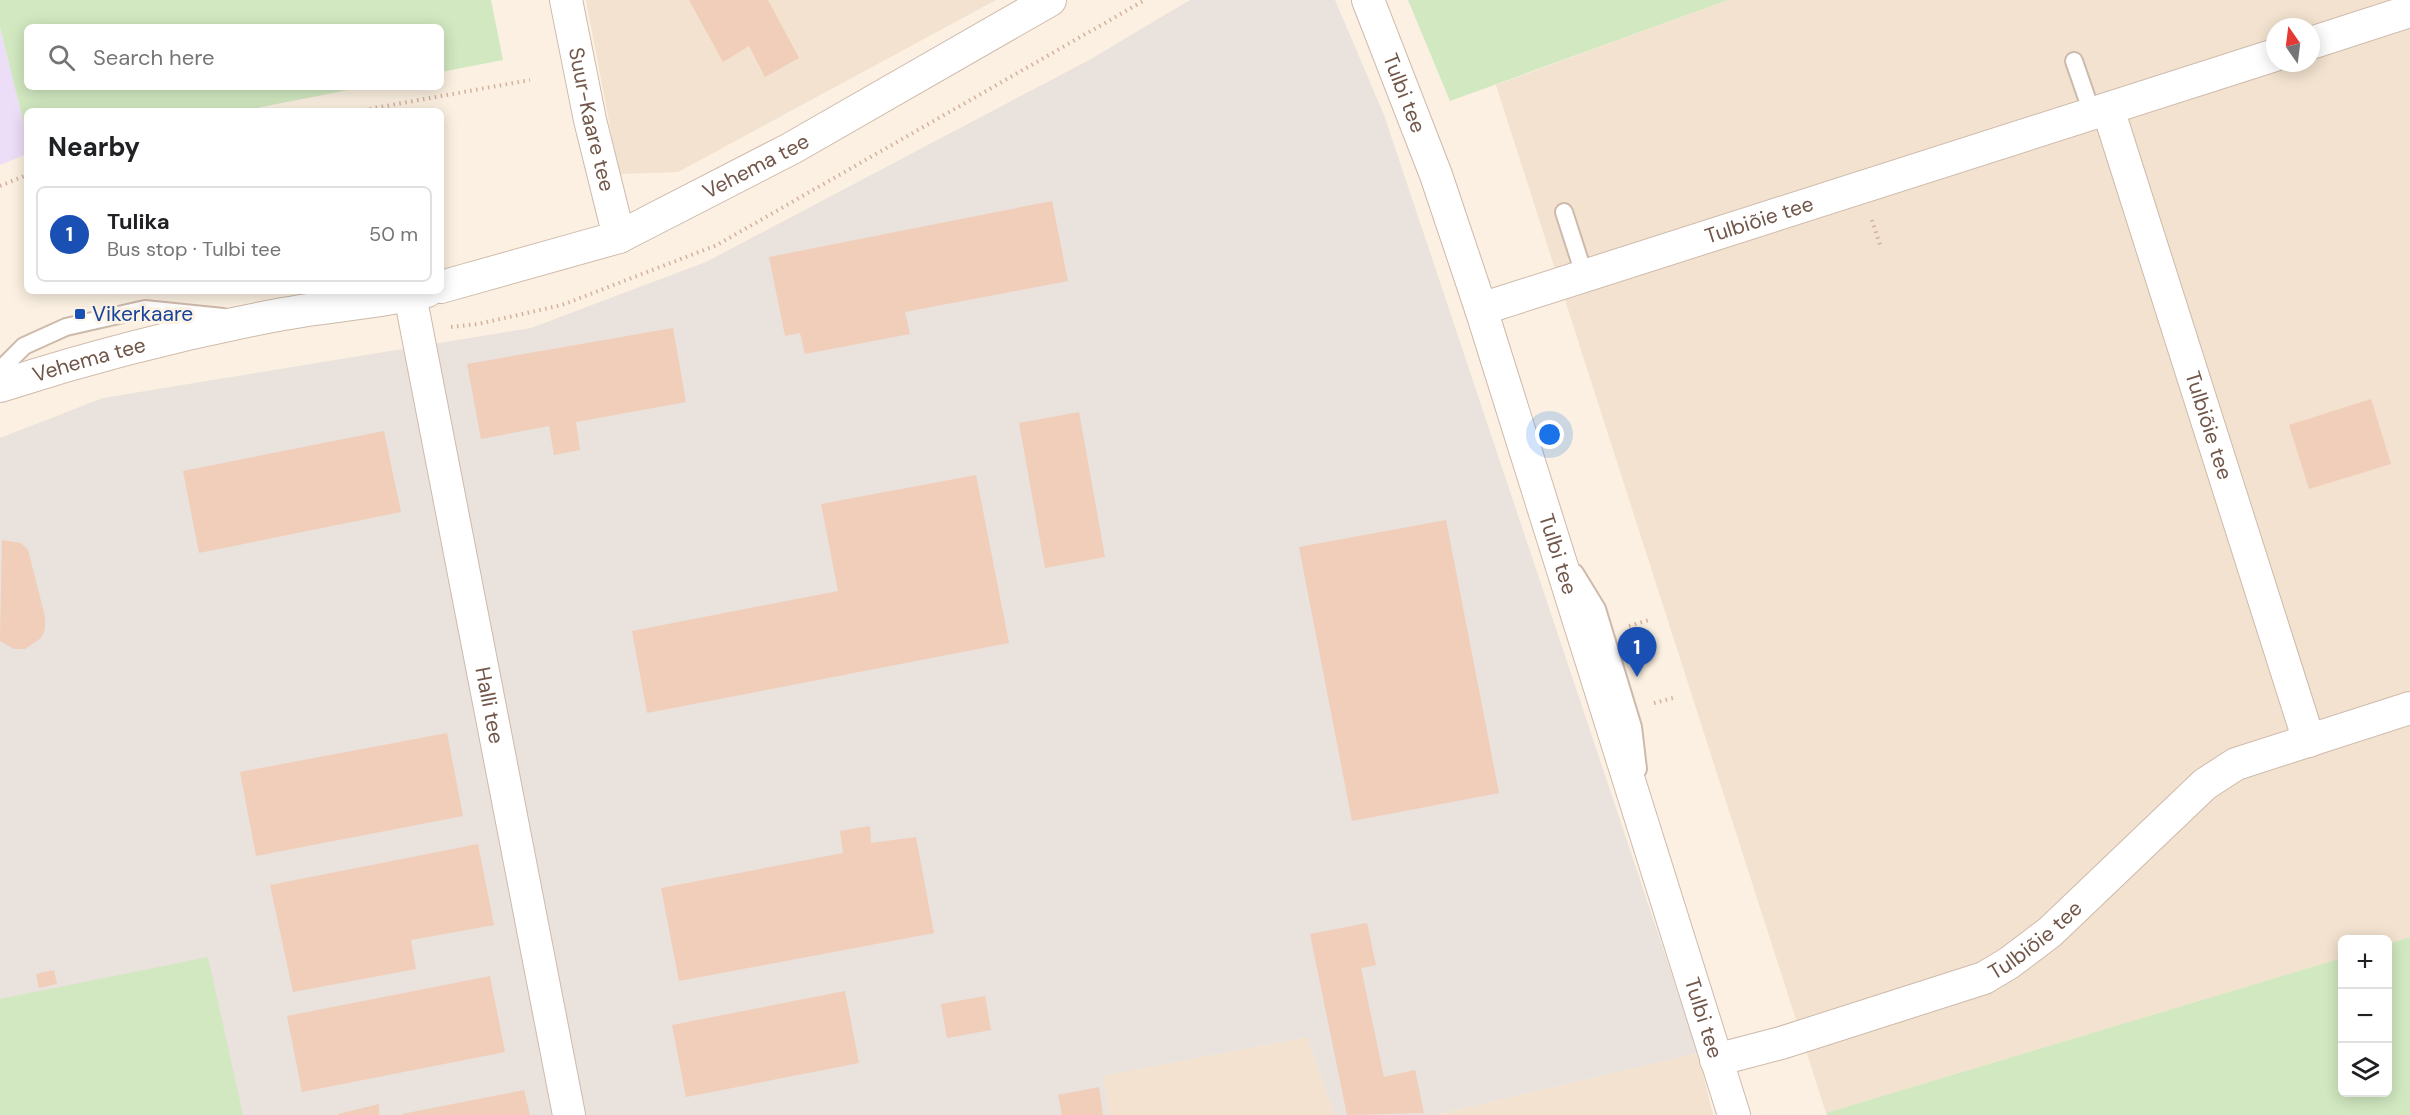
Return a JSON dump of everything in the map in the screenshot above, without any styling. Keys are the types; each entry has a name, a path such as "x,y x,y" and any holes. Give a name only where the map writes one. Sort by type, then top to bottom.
{"street":[{"name":"Suur-Kaare tee","path":"566,0 590,120 619,237"},
{"name":"Vehema tee","path":"444,286 619,237 792,148 1050,0"},
{"name":"Tulbi tee","path":"1368,0 1436,175 1481,309 1734,1115"},
{"path":"2320,40 2410,11"},
{"name":"Tulbiõie tee","path":"1481,309 2266,58"},
{"name":"Tulbiõie tee","path":"2100,111 2309,741"},
{"name":"Vehema tee","path":"0,386 102,354 251,321 413,294"},
{"name":"Halli tee","path":"419,294 569,1115"},
{"name":"Tulbiõie tee","path":"1716,1060 1781,1043 1983,978 2009,963 2050,932 2205,784 2236,764 2410,708"}],"lane":[{"path":"2074,61 2100,111"},
{"path":"1564,212 1585,277"},
{"path":"0,370 24,345 66,327 145,309 251,321"}],"path":[{"path":"375,108 530,80"},
{"path":"0,186 24,176"}],"shaded area":[{"path":"586,0 996,0 678,172 619,174"},
{"path":"1190,0 1335,0 1384,115 1698,1053 1435,1115 1335,1115 1307,1037 1103,1076 1109,1115 0,1115 0,438 103,398 531,328 706,262 1091,59"},
{"path":"1728,0 2410,0 2410,937 2392,943 2392,935 2338,935 2338,959 1826,1113 1496,85"},
{"path":"0,27 24,124 24,155 0,165"},
{"path":"1307,1037 1335,1115 1109,1115 1102,1076"},
{"path":"1698,1053 1713,1115 1435,1115"}],"green space":[{"path":"0,0 491,0 503,60 444,71 444,24 24,24 24,90 348,90 256,108 24,108 24,124 0,27"},
{"path":"1408,0 1728,0 1450,101"},
{"path":"2410,937 2410,1115 1827,1115 1826,1113 2338,959 2338,1097 2392,1097 2392,943"},
{"path":"208,957 243,1115 0,1115 0,999"}],"building":[{"path":"689,0 768,0 799,58 765,77 749,46 723,62"},
{"path":"1052,201 1068,281 905,312 910,334 805,354 800,333 785,336 769,257"},
{"path":"673,328 686,402 576,422 580,450 554,455 549,426 481,439 467,364"},
{"path":"2371,399 2391,464 2309,489 2289,425"},
{"path":"1079,412 1105,557 1045,568 1019,423"},
{"path":"384,431 401,512 199,553 183,471"},
{"path":"976,475 1009,643 647,713 632,631 838,591 821,504"},
{"path":"1446,520 1499,793 1352,821 1299,547"},
{"path":"2,540 21,543 28,550 45,617 45,629 41,638 25,649 14,649 0,641"},
{"path":"447,733 463,816 256,856 240,772"},
{"path":"870,826 871,843 916,837 934,933 679,981 661,888 843,853 840,831"},
{"path":"478,844 494,925 411,940 416,969 293,992 270,885"},
{"path":"1367,923 1376,965 1361,968 1384,1077 1415,1070 1424,1113 1347,1115 1310,934"},
{"path":"54,970 57,984 39,988 36,974"},
{"path":"490,976 505,1052 302,1092 287,1016"},
{"path":"845,991 859,1063 686,1097 672,1025"},
{"path":"985,996 991,1030 947,1038 941,1004"},
{"path":"1099,1087 1103,1115 1062,1115 1058,1095"},
{"path":"524,1090 530,1115 402,1115 402,1114"},
{"path":"379,1104 379,1115 338,1115 338,1114"}],"place":[{"name":"Vikerkaare","path":"80,314"},
{"name":"Tulika","path":"1637,677"}]}
